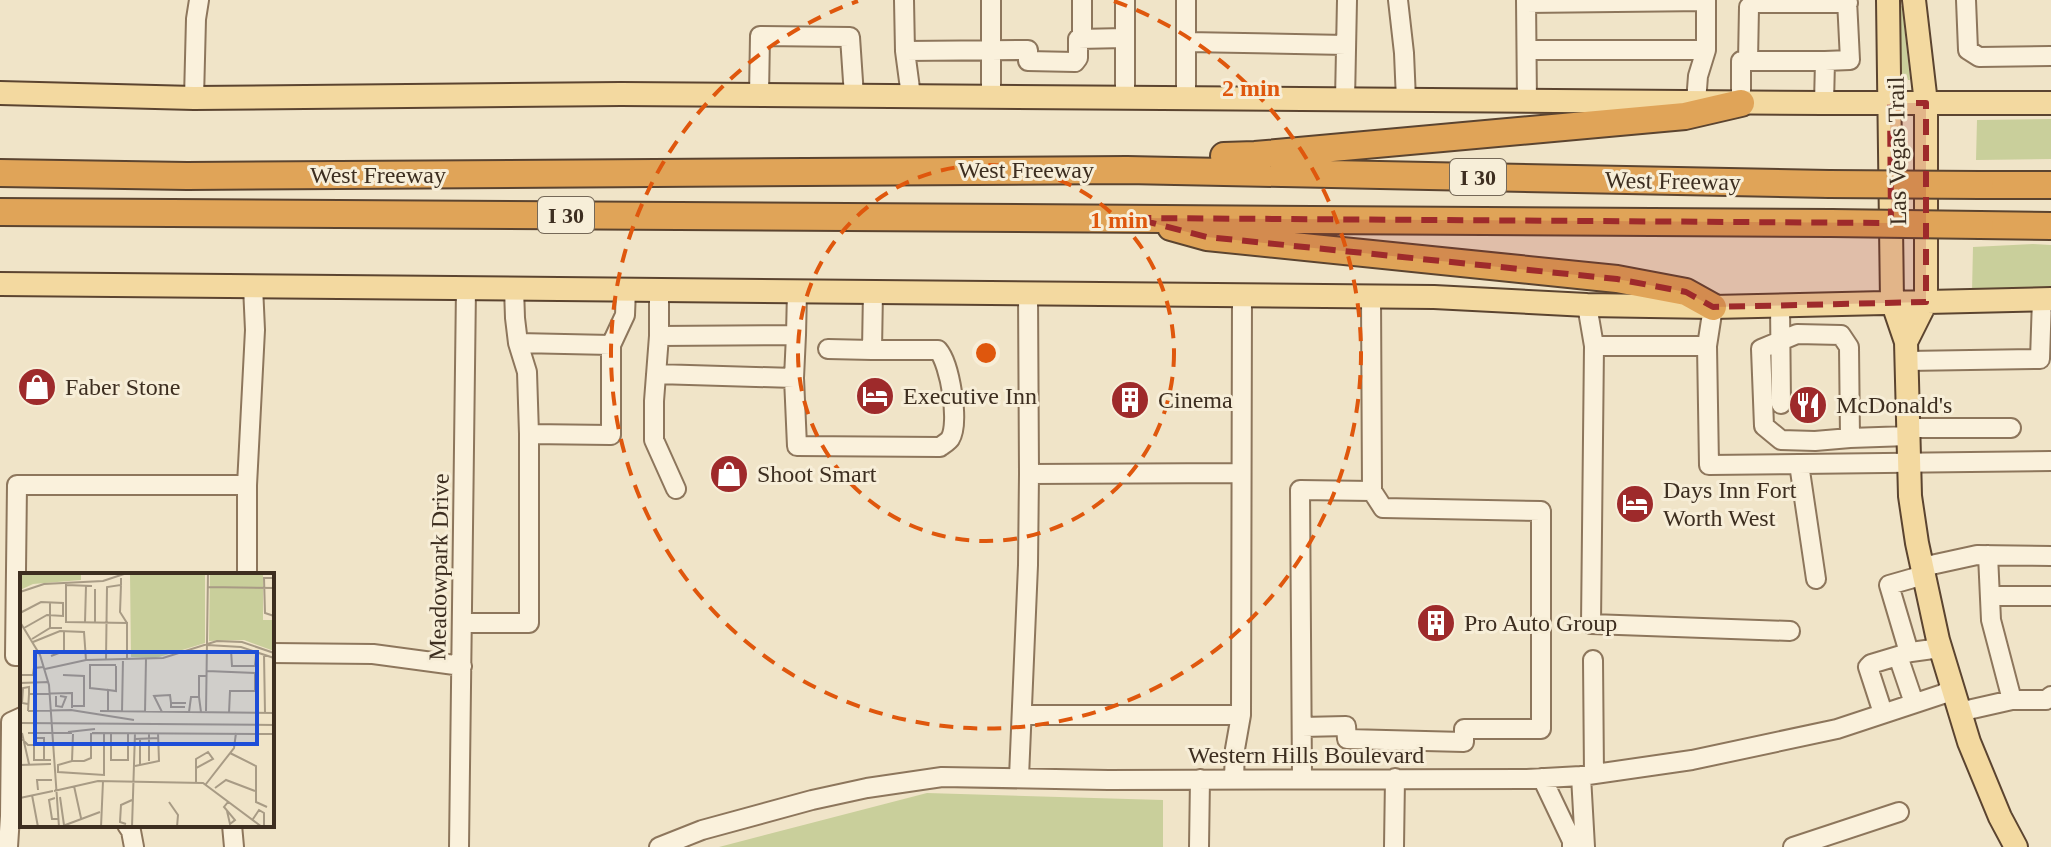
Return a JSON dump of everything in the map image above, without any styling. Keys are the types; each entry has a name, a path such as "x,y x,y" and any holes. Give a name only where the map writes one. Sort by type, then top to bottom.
{"highway":[{"path":"1127,170 1187,158 1255,155 1685,116 1741,103"},
{"name":"West Freeway","path":"0,173 203,176 1127,170 1829,184 2051,185"},
{"name":"West Freeway","path":"0,212 2051,226"},
{"path":"1133,218 1207,237 1617,279 1686,292 1713,307"}],"main road":[{"name":"Las Vegas Trail","path":"1888,0 1892,301 1907,352"},
{"name":"Las Vegas Trail","path":"1914,0 1926,103 1926,302"},
{"path":"0,93 194,98 605,94 2051,103"},
{"path":"0,284 1371,296 1713,307 2047,299"},
{"path":"1926,302 1907,352 1910,496 1923,571 1951,689 1969,742 2016,847"}],"street":[{"path":"194,98 199,0"},
{"path":"904,0 905,51 911,96"},
{"path":"991,0 991,97"},
{"path":"1082,0 1082,39"},
{"path":"1125,0 1125,98"},
{"path":"1186,0 1186,98"},
{"path":"1345,100 1347,0"},
{"path":"1398,0 1406,100"},
{"path":"1527,101 1526,2 1706,0 1706,50 1698,76 1696,102"},
{"path":"1966,0 1968,50 1979,57 2051,56"},
{"path":"1741,103 1741,61 1748,61 1825,61 1850,60 1848,2 1755,3 1749,7 1748,61"},
{"path":"759,95 760,36 850,37 854,96"},
{"path":"905,51 1028,50 1028,61 1075,62 1078,58 1078,39 1125,38"},
{"path":"1187,42 1346,45"},
{"path":"1527,50 1706,50"},
{"path":"1824,103 1825,61"},
{"path":"247,573 247,485 255,330 253,286"},
{"name":"Meadowpark Drive","path":"459,847 466,288"},
{"path":"462,623 529,623 527,372 518,343 514,288"},
{"path":"529,434 611,435 611,345 625,315 626,289"},
{"path":"659,289 654,440 676,489"},
{"path":"797,291 794,378 797,446 940,447 950,440 954,425 952,388 944,357 938,350 828,349"},
{"path":"872,350 873,291"},
{"path":"1019,777 1029,474 1028,293"},
{"path":"1234,779 1241,715 1242,295"},
{"path":"1302,727 1346,726 1347,739 1464,742 1464,729 1541,729 1541,511 1383,508 1372,491 1371,296"},
{"path":"1907,352 2040,359 2047,299"},
{"path":"1587,305 1594,346 1591,624 1790,631"},
{"path":"1774,305 1781,341 1781,404"},
{"path":"1713,307 1707,346 1709,465 2051,461"},
{"path":"1850,438 1849,347 1841,335 1797,334 1761,349 1764,426 1781,440 1815,441 1850,438 1908,432 2011,428"},
{"path":"659,336 796,335"},
{"path":"518,343 611,345"},
{"path":"1594,346 1707,346"},
{"path":"656,374 794,378"},
{"path":"1799,464 1816,579"},
{"path":"1029,474 1241,473"},
{"path":"20,656 15,656 17,485 247,485"},
{"path":"1302,778 1300,490 1372,491"},
{"path":"1904,654 1908,649 1889,585 1977,555 2051,556"},
{"path":"1988,555 1991,620 2012,700"},
{"path":"1990,596 2051,596"},
{"path":"1883,713 1868,667 1904,654 1940,648"},
{"path":"274,653 373,654 462,666"},
{"path":"1904,654 1914,703"},
{"path":"1585,847 1593,660"},
{"name":"Western Hills Boulevard","path":"659,847 702,830 812,800 942,777 1108,780 1542,778 1588,775 1692,760 1837,729 1951,689"},
{"path":"1959,712 2012,700 2046,700 2051,696"},
{"path":"1022,715 1241,715"},
{"path":"8,847 16,816 11,722 20,718"},
{"path":"1394,847 1395,778"},
{"path":"1542,778 1572,847"},
{"path":"1199,847 1200,779"},
{"path":"1793,847 1899,812"},
{"path":"128,827 134,847"},
{"path":"232,827 234,847"}],"highlighted area":[{"path":"1890,103 1926,103 1926,302 1713,307 1686,292 1617,279 1207,237 1133,218 1891,223"}],"green space":[{"path":"1897,6 1902,6 1910,80 1906,73 1904,79 1894,79"},
{"path":"2051,119 2051,159 1976,160 1977,120"},
{"path":"2051,245 2051,289 1972,292 1973,247"},
{"path":"927,793 1163,800 1163,847 719,847"}],"place":[{"name":"Faber Stone","path":"37,387"},
{"name":"Executive Inn","path":"875,396"},
{"name":"Cinema","path":"1130,400"},
{"name":"McDonald's","path":"1808,405"},
{"name":"Shoot Smart","path":"729,474"},
{"name":"Days Inn Fort Worth West","path":"1635,504"},
{"name":"Pro Auto Group","path":"1436,623"}]}
